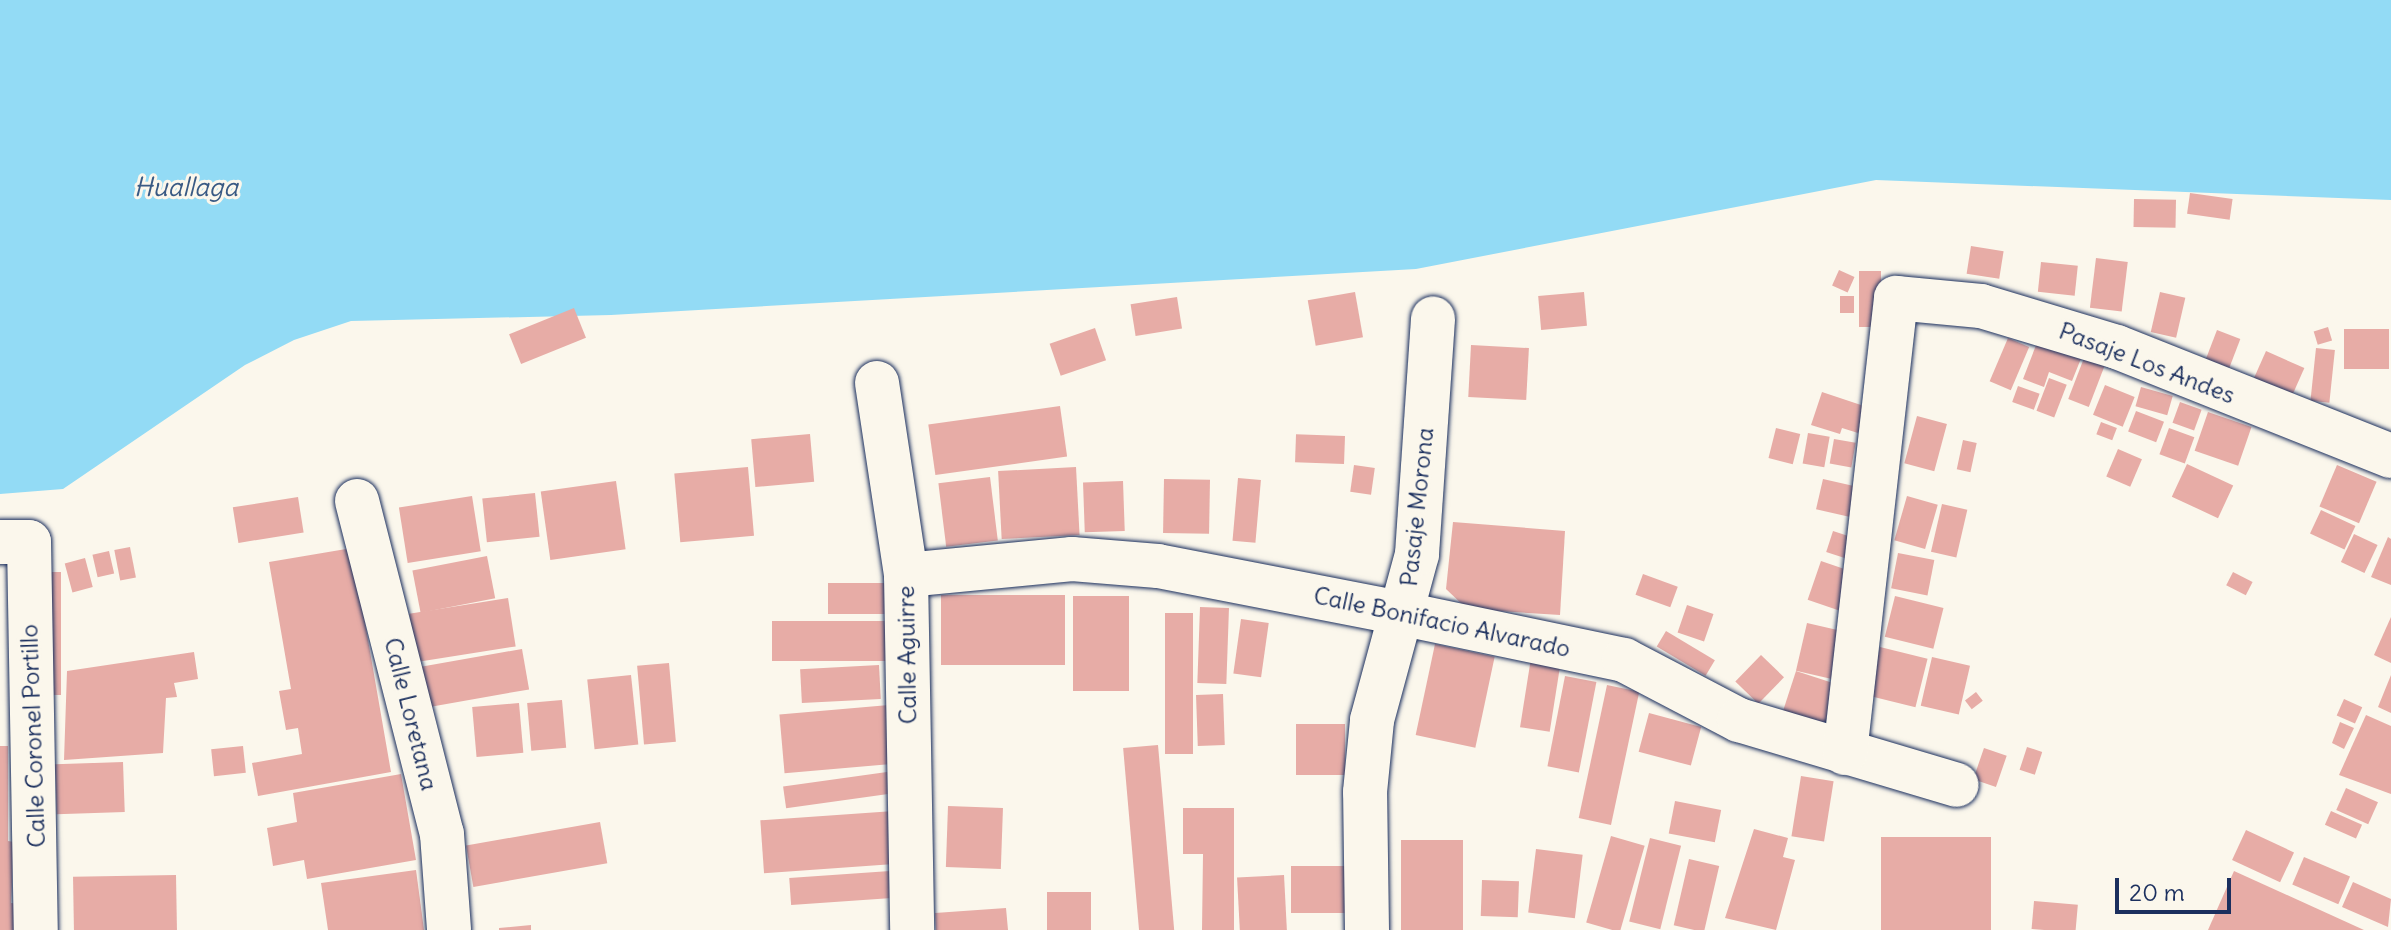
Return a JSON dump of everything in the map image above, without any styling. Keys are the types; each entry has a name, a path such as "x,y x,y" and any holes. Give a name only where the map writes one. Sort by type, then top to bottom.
{"street":[{"name":"Pasaje Los Andes","path":"1845,753 1896,298 1981,306 2117,347 2391,456"},
{"name":"Pasaje Morona","path":"1367,930 1365,792 1372,720 1404,614 1417,554 1433,319"},
{"name":"Calle Aguirre","path":"877,383 906,575 912,930"},
{"name":"Calle Loretana","path":"357,501 442,834 449,930"},
{"name":"Calle Coronel Portillo","path":"15,542 15,709 36,930"},
{"name":"Calle Bonifacio Alvarado","path":"906,575 1072,559 1144,565 1404,614 1624,660 1739,720 1957,785"}],"water":[{"name":"Huallaga","path":"0,0 2391,0 2391,200 1876,180 1416,269 611,315 351,321 294,340 245,365 63,489 0,494"}],"building":[{"path":"2190,193 2233,199 2230,220 2187,214"},
{"path":"2134,199 2176,200 2176,228 2134,227"},
{"path":"1971,246 2004,251 1999,279 1967,274"},
{"path":"2096,258 2128,262 2122,312 2090,308"},
{"path":"2041,262 2078,266 2075,296 2038,292"},
{"path":"1839,270 1855,277 1848,292 1832,286"},
{"path":"1859,271 1881,271 1881,327 1859,327"},
{"path":"1355,292 1363,337 1316,346 1308,300"},
{"path":"1584,292 1587,326 1541,330 1538,296"},
{"path":"2160,292 2185,298 2176,338 2151,332"},
{"path":"1840,296 1854,296 1854,313 1840,313"},
{"path":"1177,297 1182,329 1136,336 1131,304"},
{"path":"574,308 586,338 521,364 509,334"},
{"path":"2328,327 2332,340 2318,345 2314,331"},
{"path":"1095,328 1106,360 1061,376 1050,344"},
{"path":"2344,329 2389,329 2389,369 2344,369"},
{"path":"2217,330 2240,339 2229,368 2206,359"},
{"path":"2008,338 2029,347 2011,390 1990,381"},
{"path":"2038,340 2082,356 2072,381 2049,372 2044,387 2023,379"},
{"path":"1471,345 1529,348 1526,400 1468,397"},
{"path":"2316,348 2335,350 2329,403 2310,401"},
{"path":"2266,351 2304,368 2291,398 2253,381"},
{"path":"2084,358 2105,366 2089,407 2068,399"},
{"path":"2049,378 2067,385 2054,417 2036,411"},
{"path":"2105,385 2135,397 2123,427 2093,415"},
{"path":"2018,386 2040,394 2034,410 2012,402"},
{"path":"2141,387 2173,396 2167,415 2135,406"},
{"path":"1822,392 1867,407 1858,433 1842,428 1840,434 1811,425"},
{"path":"2180,402 2202,410 2194,431 2172,423"},
{"path":"1060,406 1067,457 935,475 928,425"},
{"path":"2136,411 2164,422 2156,442 2128,432"},
{"path":"2208,412 2251,427 2238,466 2195,451"},
{"path":"1917,416 1947,424 1934,471 1904,463"},
{"path":"2101,422 2117,428 2112,440 2096,434"},
{"path":"1776,428 1800,434 1793,464 1769,458"},
{"path":"2169,428 2194,437 2185,464 2159,454"},
{"path":"1808,433 1830,437 1824,467 1803,464"},
{"path":"810,434 814,482 755,487 751,439"},
{"path":"1296,434 1345,436 1344,464 1295,462"},
{"path":"1834,439 1856,443 1851,467 1830,464"},
{"path":"1963,440 1977,443 1970,472 1957,469"},
{"path":"2118,449 2142,459 2130,487 2106,477"},
{"path":"2187,464 2233,486 2218,518 2172,497"},
{"path":"1354,465 1375,468 1371,495 1350,492"},
{"path":"2337,465 2377,482 2359,523 2319,506"},
{"path":"748,467 754,536 680,542 674,473"},
{"path":"1076,467 1080,535 1002,539 998,471"},
{"path":"990,477 998,541 946,547 938,483"},
{"path":"1238,478 1261,480 1255,543 1233,541"},
{"path":"1164,479 1210,480 1209,534 1163,533"},
{"path":"1823,479 1857,487 1850,517 1816,509"},
{"path":"616,481 626,549 550,560 541,492"},
{"path":"1123,481 1125,531 1085,532 1083,482"},
{"path":"535,493 540,537 487,542 482,499"},
{"path":"472,496 481,551 408,563 399,508"},
{"path":"1907,496 1938,505 1925,549 1894,540"},
{"path":"298,497 304,533 238,543 233,507"},
{"path":"1942,504 1967,510 1956,558 1931,552"},
{"path":"2321,510 2355,526 2344,550 2310,534"},
{"path":"1453,522 1565,531 1560,615 1467,609 1446,589"},
{"path":"1833,531 1861,540 1854,561 1826,552"},
{"path":"2354,534 2378,545 2364,573 2341,562"},
{"path":"2388,537 2391,539 2391,585 2371,577"},
{"path":"130,547 136,577 120,580 114,550"},
{"path":"352,548 391,772 258,796 252,763 302,754 298,728 286,730 279,691 291,689 269,562"},
{"path":"109,551 114,573 98,577 92,555"},
{"path":"1898,553 1934,560 1927,595 1891,588"},
{"path":"487,556 495,598 421,613 412,571"},
{"path":"85,558 93,587 72,592 65,563"},
{"path":"1821,561 1853,572 1840,611 1808,600"},
{"path":"42,572 61,572 61,695 42,695"},
{"path":"2233,572 2253,582 2246,595 2226,585"},
{"path":"1643,574 1678,587 1670,607 1635,595"},
{"path":"828,583 888,583 888,614 828,614"},
{"path":"941,595 1065,595 1065,665 941,665"},
{"path":"1073,596 1129,596 1129,691 1073,691"},
{"path":"1895,596 1944,608 1933,649 1885,637"},
{"path":"508,598 516,646 417,662 409,614"},
{"path":"1687,605 1713,614 1704,642 1678,632"},
{"path":"1200,607 1229,608 1226,684 1197,683"},
{"path":"1165,613 1193,613 1193,754 1165,754"},
{"path":"2391,617 2391,663 2374,655"},
{"path":"1241,619 1269,623 1261,677 1233,673"},
{"path":"772,621 893,621 893,661 772,661"},
{"path":"1807,623 1845,632 1834,680 1796,671"},
{"path":"1666,631 1715,660 1706,676 1657,646"},
{"path":"1435,644 1495,657 1475,748 1416,735"},
{"path":"1880,647 1928,659 1915,707 1868,696"},
{"path":"522,649 529,689 427,707 420,667"},
{"path":"194,652 198,679 174,683 177,697 166,698 163,753 64,760 67,671"},
{"path":"1761,655 1784,677 1758,704 1735,682"},
{"path":"1932,657 1970,666 1959,714 1921,706"},
{"path":"1531,658 1561,663 1550,732 1520,727"},
{"path":"669,663 676,742 644,744 637,666"},
{"path":"879,665 881,699 802,703 800,669"},
{"path":"1796,671 1845,687 1828,736 1780,720"},
{"path":"631,675 638,745 595,749 587,680"},
{"path":"2391,675 2391,713 2378,707"},
{"path":"1565,676 1596,682 1579,772 1547,766"},
{"path":"1607,685 1639,692 1611,825 1579,818"},
{"path":"1976,692 1983,701 1972,709 1965,701"},
{"path":"1223,694 1225,745 1198,746 1196,695"},
{"path":"2344,699 2362,707 2355,724 2337,715"},
{"path":"562,700 566,748 531,751 527,703"},
{"path":"519,703 523,753 477,757 472,707"},
{"path":"889,705 894,764 785,773 779,715"},
{"path":"1649,713 1701,727 1691,766 1639,752"},
{"path":"2366,715 2391,726 2391,794 2339,775"},
{"path":"2340,722 2354,728 2344,749 2332,743"},
{"path":"1296,724 1345,724 1345,775 1296,775"},
{"path":"1158,745 1174,930 1139,930 1123,748"},
{"path":"0,746 8,746 8,841 14,842 11,903 23,904 21,930 0,930"},
{"path":"243,746 246,773 214,776 211,749"},
{"path":"2027,747 2042,752 2035,775 2020,770"},
{"path":"1984,748 2007,756 1996,787 1973,779"},
{"path":"123,762 125,812 57,814 55,764"},
{"path":"894,771 897,793 786,808 783,787"},
{"path":"401,774 416,860 307,879 304,860 273,866 267,828 297,822 293,793"},
{"path":"1801,776 1834,781 1824,841 1791,836"},
{"path":"2346,788 2378,802 2368,824 2336,810"},
{"path":"1675,801 1721,810 1715,842 1669,833"},
{"path":"948,806 1003,808 1001,869 946,867"},
{"path":"1183,808 1234,808 1234,930 1202,930 1203,854 1183,854"},
{"path":"894,811 898,864 764,873 760,820"},
{"path":"2331,811 2362,825 2356,839 2325,825"},
{"path":"600,822 607,863 473,887 466,846"},
{"path":"1754,829 1788,838 1783,857 1795,860 1776,930 1725,918"},
{"path":"2246,830 2294,852 2280,882 2232,860"},
{"path":"1611,836 1645,846 1620,930 1586,923"},
{"path":"1881,837 1991,837 1991,930 1881,930"},
{"path":"1650,838 1681,846 1660,929 1629,921"},
{"path":"1401,840 1463,840 1463,930 1401,930"},
{"path":"1536,849 1583,855 1575,918 1528,913"},
{"path":"2304,857 2350,877 2338,904 2292,885"},
{"path":"1689,859 1719,866 1704,930 1674,925"},
{"path":"1291,866 1348,866 1348,913 1291,913"},
{"path":"416,870 424,930 328,930 321,883"},
{"path":"890,871 892,898 791,905 789,878"},
{"path":"2234,871 2364,930 2208,930"},
{"path":"176,875 177,930 74,930 73,877"},
{"path":"1284,875 1287,930 1240,930 1237,877"},
{"path":"1482,880 1519,881 1518,917 1481,916"},
{"path":"2353,882 2391,899 2388,927 2342,907"},
{"path":"1047,892 1091,892 1091,930 1047,930"},
{"path":"2034,901 2078,905 2076,930 2032,929"},
{"path":"1006,908 1008,930 936,930 935,913"},
{"path":"531,925 531,930 499,930 499,928"}]}
